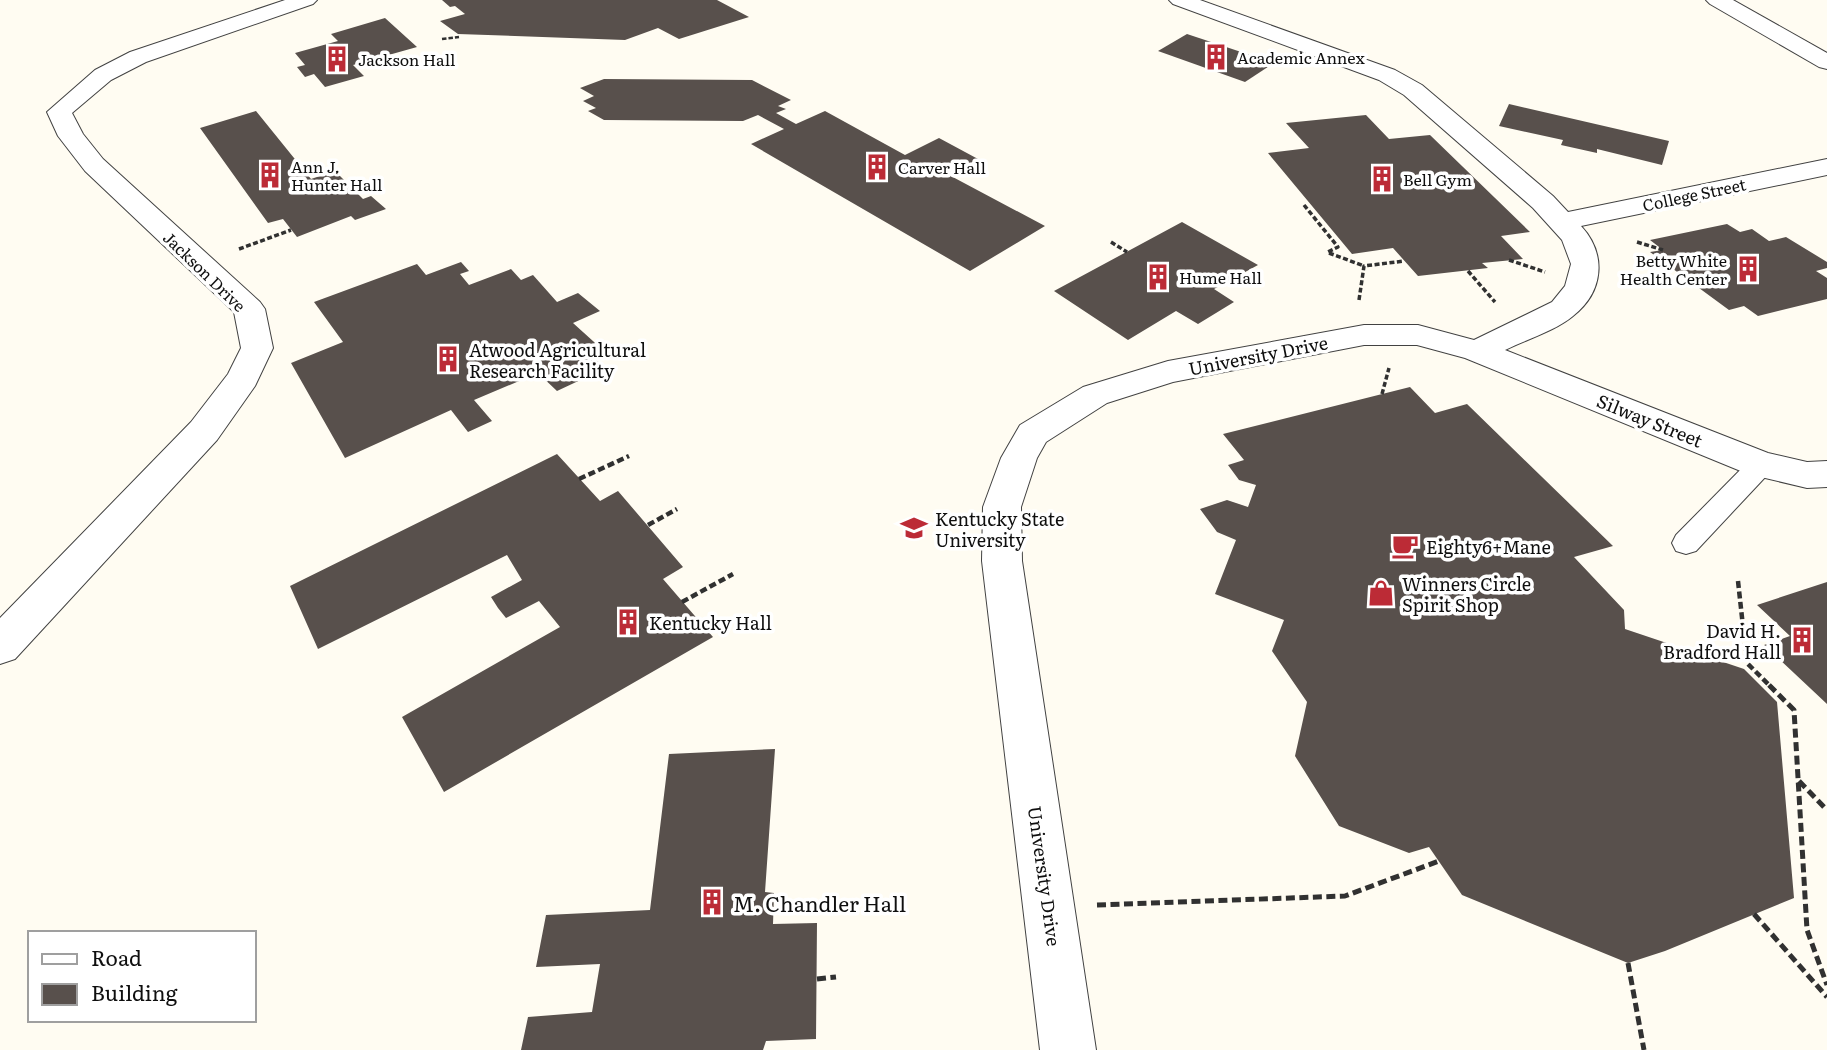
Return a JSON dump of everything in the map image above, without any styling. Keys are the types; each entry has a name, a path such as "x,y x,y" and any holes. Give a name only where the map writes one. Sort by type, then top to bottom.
{"street":[{"name":"Jackson Drive","path":"0,646 204,431 243,378 257,348 248,309 94,165 71,136 59,112 103,75 138,57 306,0"},
{"path":"1180,0 1337,55 1413,90 1543,202 1576,238 1586,264 1580,288 1563,309 1477,351"},
{"path":"1717,0 1827,62"},
{"name":"College Street","path":"1562,222 1827,167"},
{"name":"University Drive","path":"1068,1050 1002,561 1002,507 1019,458 1033,434 1095,395 1168,372 1301,346 1364,335 1418,335 1477,351"},
{"name":"Silway Street","path":"1477,351 1761,464 1807,475 1827,474"}],"lane":[{"path":"1686,543 1761,464"}],"path":[{"path":"442,39 459,37"},
{"path":"438,58 452,60"},
{"path":"1304,205 1338,247 1328,253 1364,265 1404,261"},
{"path":"234,251 292,230"},
{"path":"1111,242 1127,252"},
{"path":"1509,260 1552,275"},
{"path":"1359,304 1364,265"},
{"path":"1468,271 1498,305"},
{"path":"579,479 629,456"},
{"path":"648,525 677,509"},
{"path":"682,602 733,574"},
{"path":"1738,581 1747,663 1794,710 1808,930 1827,985"},
{"path":"1798,780 1827,810"},
{"path":"1085,906 1345,897 1439,861"},
{"path":"1755,914 1827,998"},
{"path":"1628,963 1644,1050"},
{"path":"817,979 836,977"}],"building":[{"path":"442,0 717,0 749,17 679,39 658,28 625,40 458,34 440,21 465,14"},
{"name":"Jackson Hall","path":"385,18 417,47 353,65 364,76 325,87 314,74 305,77 297,67 305,65 295,53 338,41 331,34"},
{"name":"Academic Annex","path":"1187,34 1274,63 1245,82 1158,51"},
{"name":"Carver Hall","path":"604,79 752,80 791,100 778,106 786,109 776,113 796,124 825,111 905,155 939,138 978,159 949,175 1045,226 970,271 751,144 784,129 758,115 743,121 604,120 588,111 596,108 583,101 594,96 580,88"},
{"path":"1509,104 1669,141 1662,165 1597,149 1597,153 1561,145 1563,140 1499,126"},
{"name":"Ann J. Hunter Hall","path":"256,111 311,179 335,171 363,199 371,196 386,209 355,220 351,216 297,237 283,219 268,223 200,128"},
{"name":"Bell Gym","path":"1366,115 1389,139 1430,135 1530,232 1501,236 1523,259 1482,263 1488,268 1418,276 1393,248 1352,254 1268,153 1309,148 1286,123"},
{"name":"Hume Hall","path":"1182,222 1258,265 1214,289 1234,302 1198,324 1176,311 1128,340 1054,291"},
{"name":"Betty White Health Center","path":"1727,224 1740,232 1752,229 1769,241 1786,237 1827,262 1827,268 1816,271 1827,278 1827,299 1758,316 1744,306 1729,310 1650,252 1663,250 1650,240"},
{"name":"Atwood Agricultural Research Facility","path":"461,262 469,271 460,274 469,285 511,269 521,280 533,275 557,302 578,293 600,311 573,323 604,351 591,356 606,368 557,391 538,373 474,400 492,421 468,432 451,410 345,458 291,363 343,342 314,302 417,264 426,275"},
{"path":"1410,387 1435,413 1467,404 1613,546 1574,557 1624,610 1625,629 1744,669 1777,702 1794,898 1665,951 1628,963 1462,895 1429,847 1409,853 1339,826 1295,756 1307,702 1272,651 1284,620 1215,594 1236,540 1217,532 1200,509 1227,500 1248,507 1256,485 1239,480 1228,465 1244,460 1223,434"},
{"name":"Kentucky Hall","path":"557,454 600,501 618,491 683,567 663,579 713,637 444,792 402,717 560,627 539,601 506,618 498,608 491,597 522,580 507,555 318,649 290,586"},
{"name":"David H. Bradford Hall","path":"1827,582 1827,704 1764,645 1790,636 1757,605"},
{"name":"M. Chandler Hall","path":"775,749 765,892 774,893 773,924 817,923 816,1039 766,1041 763,1050 521,1050 528,1017 592,1012 600,964 536,967 546,915 650,910 669,754"}],"place":[{"name":"Academic Annex","path":"1216,57"},
{"name":"Jackson Hall","path":"337,59"},
{"name":"Carver Hall","path":"877,167"},
{"name":"Ann J. Hunter Hall","path":"270,175"},
{"name":"Bell Gym","path":"1382,179"},
{"name":"Betty White Health Center","path":"1748,269"},
{"name":"Hume Hall","path":"1158,277"},
{"name":"Atwood Agricultural Research Facility","path":"448,359"},
{"name":"Kentucky State University","path":"914,528"},
{"name":"Eighty6+Mane","path":"1405,546"},
{"name":"Winners Circle Spirit Shop","path":"1381,593"},
{"name":"Kentucky Hall","path":"628,622"},
{"name":"David H. Bradford Hall","path":"1802,640"},
{"name":"M. Chandler Hall","path":"712,902"}]}
